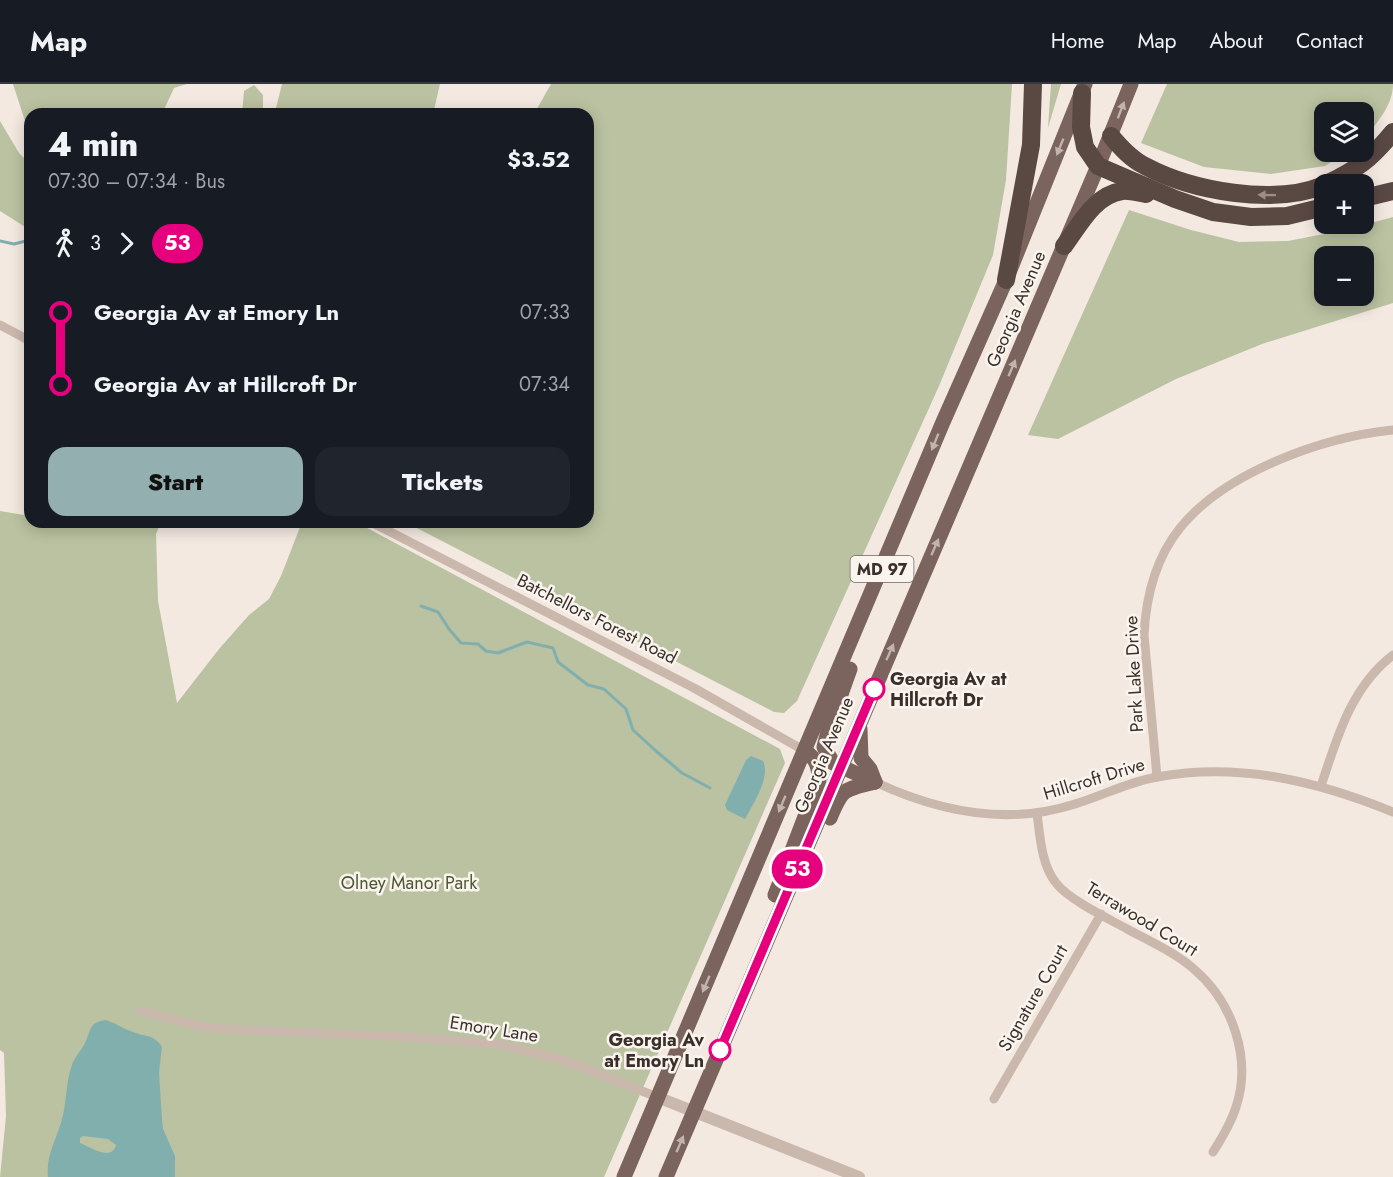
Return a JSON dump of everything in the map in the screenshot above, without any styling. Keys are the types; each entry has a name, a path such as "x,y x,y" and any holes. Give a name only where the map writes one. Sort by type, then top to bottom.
{"highway":[{"path":"1006,279 1031,145 1033,84"},
{"path":"1083,88 1082,127 1086,147 1098,166 1175,199 1213,212 1251,217 1287,216 1314,209"},
{"path":"1348,174 1375,155 1393,132"},
{"path":"1111,136 1124,152 1145,166 1194,185 1240,194 1280,195 1314,187"},
{"path":"1064,246 1094,205 1111,195 1123,191 1175,199"},
{"path":"1374,196 1393,191"}],"main road":[{"name":"Georgia Avenue","path":"666,1177 1111,136 1131,84"},
{"name":"Georgia Avenue","path":"624,1177 943,422 1006,279 1083,88"},
{"path":"875,782 833,763 826,753 825,740 858,649 877,580"},
{"path":"861,719 859,741 861,758 870,769 875,782"},
{"path":"778,913 775,895 819,780 818,766 805,751"},
{"path":"801,860 828,821 841,794 852,787 875,782"}],"street":[{"path":"0,325 24,337"},
{"name":"Park Lake Drive","path":"1157,777 1144,635 1145,612 1149,590 1157,568 1180,528 1209,500 1227,487 1271,464 1321,445 1393,430"},
{"name":"Batchellors Forest Road","path":"383,528 694,688 805,751"},
{"path":"1321,786 1348,712 1364,682 1393,655"},
{"name":"Hillcroft Drive","path":"875,782 900,794 957,811 984,814 1037,813 1074,805 1135,782 1157,777 1215,771 1280,778 1321,786 1393,812"},
{"name":"Terrawood Court","path":"1037,813 1044,854 1049,871 1056,883 1064,891 1167,950 1194,969 1210,984 1229,1012 1240,1051 1241,1087 1233,1117 1214,1152"},
{"name":"Signature Court","path":"994,1099 1101,914"},
{"name":"Emory Lane","path":"140,1011 222,1029 408,1037 502,1045 566,1061 859,1177"}],"green space":[{"path":"13,84 187,84 174,88 165,108 24,108 24,118"},
{"path":"282,84 440,84 434,108 276,108"},
{"path":"551,84 1012,84 1006,180 993,255 939,386 797,701 784,713 774,712 417,528 594,528 594,108 537,108"},
{"path":"1051,84 1061,84 1048,128"},
{"path":"1167,84 1393,84 1387,107 1374,126 1374,102 1314,102 1314,162 1331,162 1325,166 1271,174 1204,167 1141,143"},
{"path":"254,85 263,95 263,108 243,108 244,91"},
{"path":"0,121 24,158 24,226 0,211"},
{"path":"1129,210 1191,230 1239,242 1288,241 1324,234 1374,234 1374,222 1393,217 1393,303 1262,344 1176,379 1058,439 1028,435"},
{"name":"Olney Manor Park","path":"0,511 24,515 24,528 158,528 156,534 158,601 177,703 249,615 269,599 281,576 300,528 367,528 780,749 785,763 604,1177 0,1177 6,1116 4,1053 0,1050"}],"water":[{"path":"751,756 763,761 765,775 745,819 727,810 725,805 746,760"},
{"path":"106,1020 129,1031 152,1038 162,1047 159,1072 162,1120 163,1129 175,1156 175,1177 48,1177 49,1160 63,1115 72,1065 92,1027 97,1022","holes":["83,1136 108,1139 116,1145 113,1150 105,1153 80,1143 80,1138"]}],"waterway":[{"path":"0,241 14,244 24,242"},
{"path":"421,606 438,612 461,643 478,644 486,651 498,653 527,642 553,648 558,662 588,685 604,689 626,709 633,730 656,751 682,773 710,788"}],"bus line":[{"name":"53","path":"720,1050 874,689"}],"place":[{"name":"Georgia Av at Hillcroft Dr","path":"874,689"},
{"name":"Georgia Av at Emory Ln","path":"720,1050"}]}
